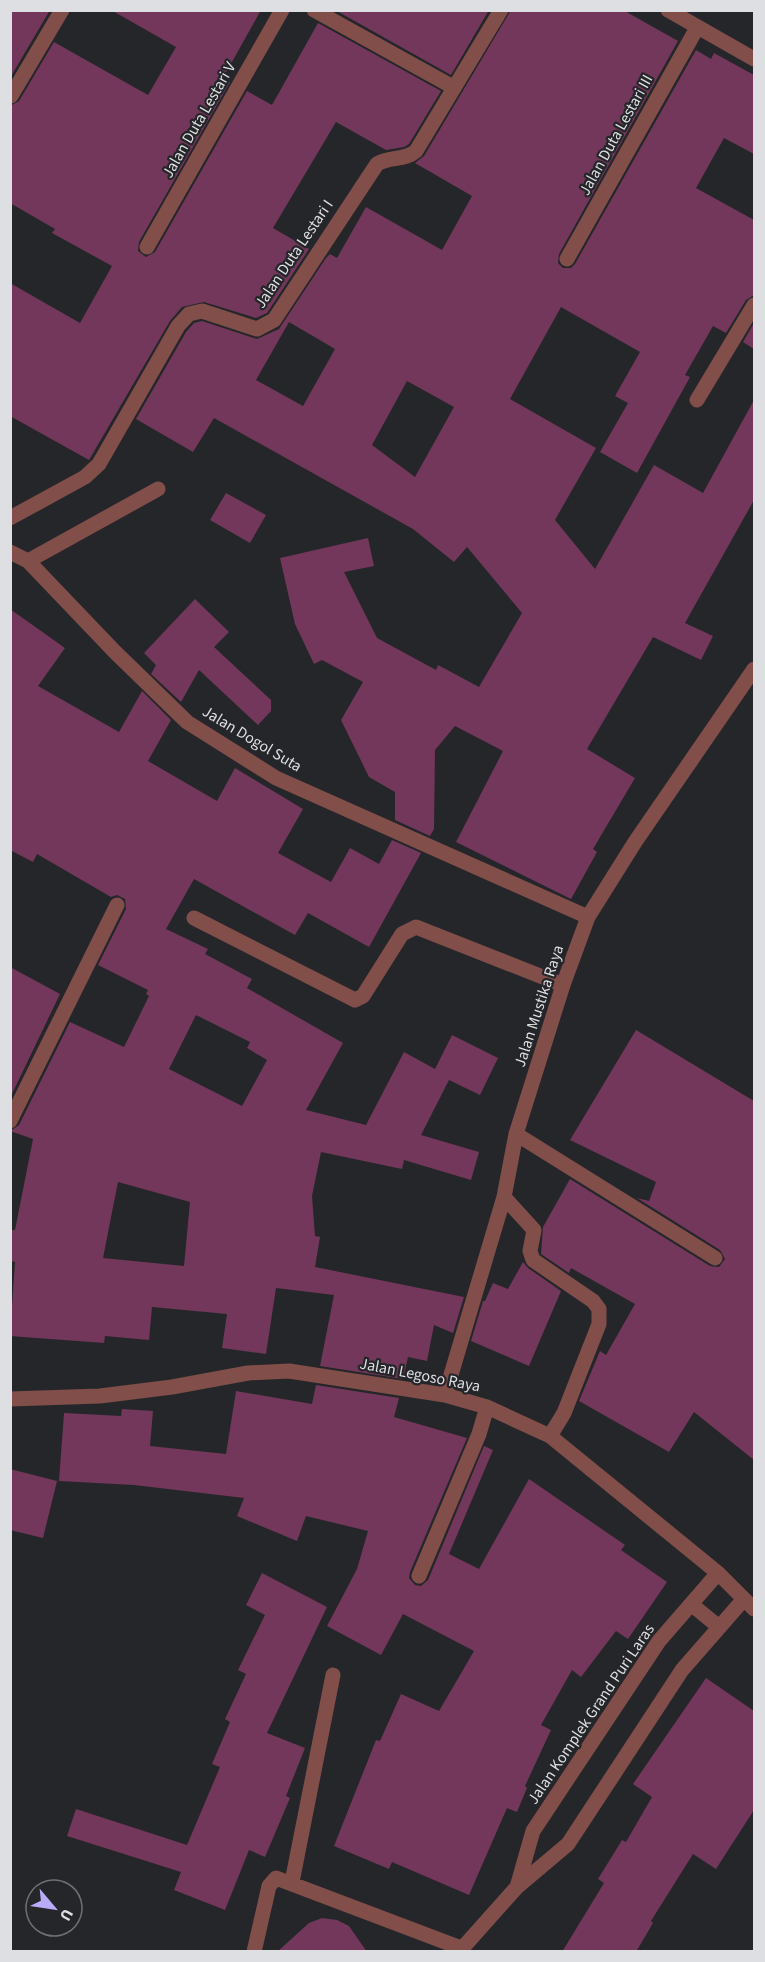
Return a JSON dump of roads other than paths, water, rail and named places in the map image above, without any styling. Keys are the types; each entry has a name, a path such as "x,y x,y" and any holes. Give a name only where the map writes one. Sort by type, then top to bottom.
{"street":[{"path":"11,96 62,10"},
{"name":"Jalan Duta Lestari V","path":"147,247 282,10"},
{"path":"314,10 453,87"},
{"name":"Jalan Duta Lestari I","path":"10,518 85,477 99,464 178,326 189,314 202,311 257,329 274,320 372,170 382,160 409,156 416,151 501,10"},
{"path":"668,10 754,59"},
{"name":"Jalan Duta Lestari III","path":"567,259 697,28"},
{"path":"697,400 754,305"},
{"path":"27,561 158,489"},
{"name":"Jalan Dogol Suta","path":"10,552 27,561 115,652 188,722 276,778 588,917"},
{"name":"Jalan Mustika Raya","path":"444,1395 504,1197 516,1134 563,985 588,917 635,842 754,669"},
{"path":"10,1121 117,904"},
{"path":"194,918 355,1000 363,996 402,934 416,927 563,985"},
{"path":"516,1134 715,1258"},
{"path":"504,1197 534,1230 530,1251 533,1260 593,1301 599,1309 599,1324 564,1413 550,1436"},
{"name":"Jalan Legoso Raya","path":"10,1399 100,1396 172,1387 248,1373 290,1371 444,1395 487,1407 550,1436 717,1574 749,1604"},
{"path":"419,1576 479,1434 487,1407"},
{"name":"Jalan Komplek Grand Puri Laras","path":"517,1887 534,1831 659,1641 717,1574"},
{"path":"692,1604 719,1627"},
{"name":"Jalan Komplek Grand Puri Laras","path":"292,1882 460,1950 517,1887 568,1844 682,1670 719,1627 749,1604"},
{"path":"254,1952 269,1886 276,1878 292,1882 333,1675"}]}
